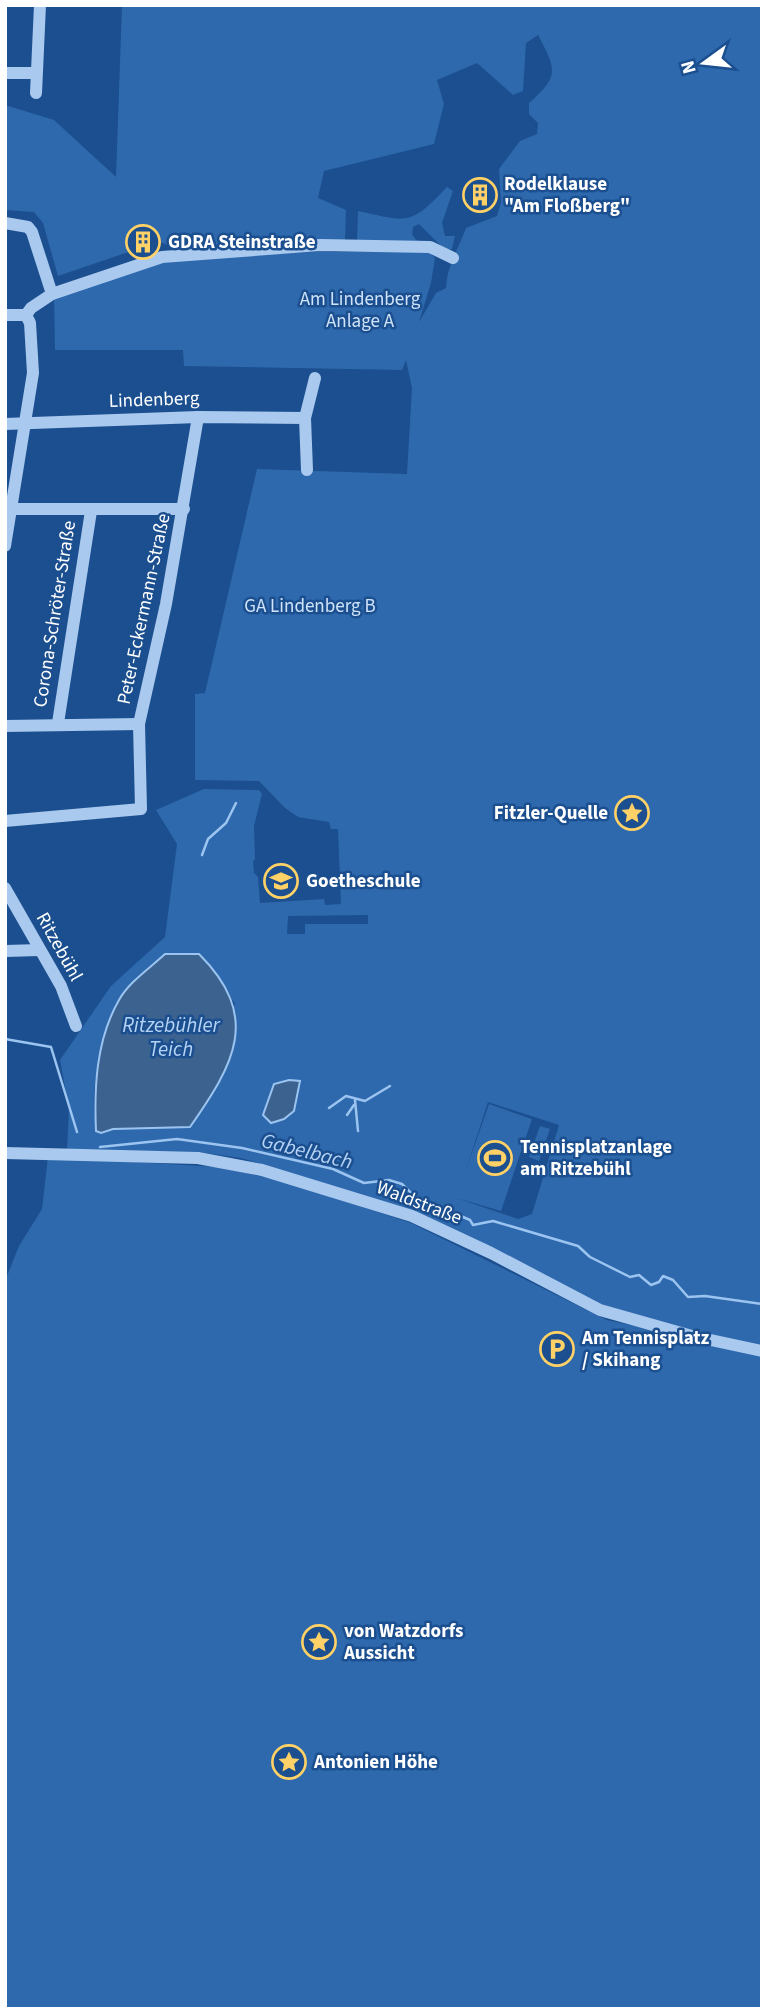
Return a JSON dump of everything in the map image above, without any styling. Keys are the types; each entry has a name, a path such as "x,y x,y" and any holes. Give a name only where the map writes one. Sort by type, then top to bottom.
{"street":[{"path":"36,93 40,5"},
{"path":"5,73 36,73"},
{"path":"5,223 16,223 32,232 52,294"},
{"path":"26,315 31,308 52,294 162,257 320,245 430,247 453,258"},
{"path":"5,315 26,315"},
{"path":"5,546 33,373 30,323 26,315"},
{"path":"307,470 305,418 315,377"},
{"name":"Lindenberg","path":"5,424 198,417 305,418"},
{"name":"Peter-Eckermann-Straße","path":"5,821 141,809 139,724 184,509 198,417"},
{"name":"Corona-Schröter-Straße","path":"12,509 184,509"},
{"name":"Corona-Schröter-Straße","path":"58,723 91,511"},
{"path":"5,726 58,723 139,724"},
{"name":"Ritzebühl","path":"5,888 61,986 76,1026"},
{"path":"5,951 40,950"},
{"name":"Waldstraße","path":"5,1153 198,1158 262,1170 412,1216 491,1253 600,1310 692,1336 762,1351"}],"green space":[{"path":"122,5 762,5 762,1346 660,1323 597,1303 394,1205 241,1158 199,1152 67,1151 69,1108 60,1060 111,986 165,937 177,844 156,810 204,789 259,790 262,794 254,826 253,862 254,873 258,877 260,903 324,899 325,905 341,904 338,829 331,829 329,822 298,817 285,808 259,781 195,780 195,694 205,693 257,469 407,474 412,388 406,360 402,370 184,366 183,350 55,350 54,297 162,260 312,252 429,252 435,258 431,283 419,322 436,293 446,288 451,265 466,228 497,216 501,202 499,169 520,141 537,134 538,123 529,114 529,103 550,79 552,72 549,57 538,35 526,43 523,91 513,95 477,63 437,80 444,104 434,144 324,171 318,198 346,210 345,242 179,249 148,238 146,246 58,276 43,223 34,212 5,210 5,105 54,120 116,177","holes":["368,915 368,924 305,924 305,934 287,934 288,916","165,954 215,971 235,1004 138,1127 112,1129 101,1133 94,1107 102,1046 113,1011 134,981","488,1102 559,1125 532,1214 518,1219 456,1198 501,1211 532,1119 489,1104 465,1173"]},
{"path":"447,187 453,191 442,223 445,236 455,236 452,249 445,250 419,224 413,227 412,234 416,240 425,242 357,242 358,211 399,219 408,218 425,209"},
{"path":"540,1126 550,1129 539,1161 529,1157"},
{"path":"48,1157 218,1167 283,1181 411,1223 607,1320 762,1354 762,2009 5,2009 5,1281 19,1246 42,1209"}],"water":[{"name":"Ritzebühler Teich","path":"165,954 199,954 219,977 230,999 235,1020 235,1040 229,1061 190,1127 113,1129 101,1133 96,1131 96,1098 98,1064 105,1031 123,993"},
{"path":"289,1080 300,1081 294,1111 284,1119 271,1123 263,1115 274,1084"}],"waterway":[{"path":"202,855 208,839 226,823 236,803"},
{"name":"Gabelbach","path":"5,1039 51,1047 77,1132"},
{"path":"329,1108 346,1096 365,1101 390,1086"},
{"path":"355,1100 358,1131"},
{"path":"347,1115 354,1105"},
{"name":"Gabelbach","path":"100,1147 177,1139 242,1148 333,1169 364,1183 389,1180 402,1184 414,1196 470,1220 473,1225 493,1221 578,1246 590,1257 630,1277 639,1275 651,1285 659,1282 663,1276 673,1280 688,1297 705,1296 762,1304"}],"place":[{"name":"Rodelklause \"Am Floßberg\"","path":"480,195"},
{"name":"GDRA Steinstraße","path":"143,242"},
{"name":"Fitzler-Quelle","path":"632,813"},
{"name":"Goetheschule","path":"281,881"},
{"name":"Tennisplatzanlage am Ritzebühl","path":"495,1158"},
{"name":"Am Tennisplatz / Skihang","path":"557,1349"},
{"name":"von Watzdorfs Aussicht","path":"319,1642"},
{"name":"Antonien Höhe","path":"289,1762"}],"park label":[{"name":"Am Lindenberg Anlage A","path":"360,310"},
{"name":"GA Lindenberg B","path":"310,606"}]}
